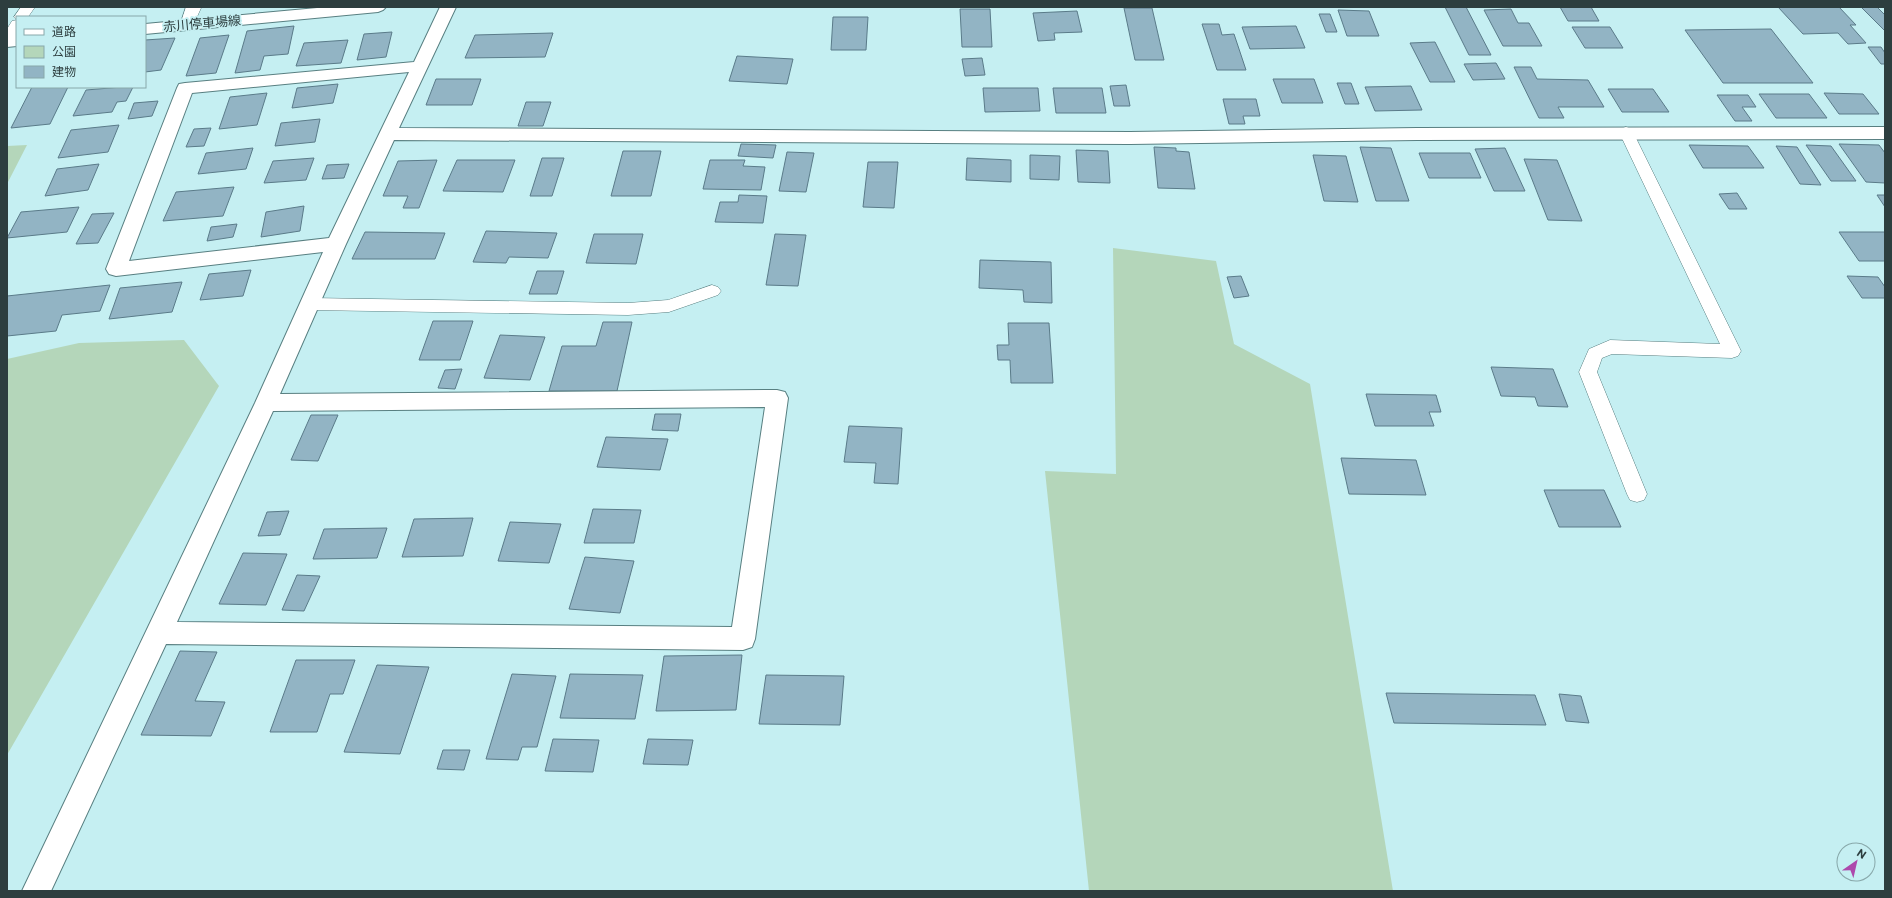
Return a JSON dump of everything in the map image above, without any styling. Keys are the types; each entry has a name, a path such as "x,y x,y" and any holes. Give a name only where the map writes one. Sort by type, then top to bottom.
{"street":[{"name":"赤川停車場線","path":"146,29 342,8 378,7"},
{"path":"36,891 159,633 266,403 336,244 448,7"},
{"path":"336,244 116,269 185,88 421,66"},
{"path":"389,134 1130,138 1626,132 1885,133"},
{"path":"159,633 743,639 777,398 266,403"}],"lane":[{"path":"23,16 28,7"},
{"path":"187,25 194,8 193,7"},
{"path":"7,41 16,26"},
{"path":"1626,132 1732,351 1610,347 1595,354 1588,372 1637,494"},
{"path":"310,304 628,309 669,306 712,291"}],"green space":[{"path":"27,145 7,184 7,146"},
{"path":"1113,248 1216,261 1234,344 1310,384 1393,891 1089,891 1045,471 1116,474"},
{"path":"184,340 219,386 7,755 7,359 79,343"}],"building":[{"path":"1445,7 1466,7 1491,55 1469,55"},
{"path":"1560,7 1591,7 1599,21 1568,21"},
{"path":"1778,7 1839,7 1856,25 1850,25 1866,43 1848,44 1838,33 1803,34"},
{"path":"1861,7 1877,7 1885,15 1885,31"},
{"path":"1124,8 1152,8 1164,60 1135,60"},
{"path":"960,9 990,9 992,47 962,47"},
{"path":"1511,9 1518,23 1529,23 1542,46 1503,46 1484,10"},
{"path":"1338,10 1369,11 1379,36 1347,36"},
{"path":"1077,11 1082,32 1054,33 1055,40 1038,41 1033,13"},
{"path":"1319,14 1330,14 1337,32 1326,32"},
{"path":"833,17 868,17 866,50 831,50"},
{"path":"1202,24 1219,24 1222,35 1234,34 1246,70 1217,70"},
{"path":"294,26 288,54 264,56 260,70 235,73 247,31"},
{"path":"1296,26 1305,48 1250,49 1242,27"},
{"path":"1572,27 1610,27 1623,48 1585,48"},
{"path":"1771,29 1813,83 1723,83 1685,30"},
{"path":"392,32 386,57 357,60 364,34"},
{"path":"553,33 545,57 465,58 475,35"},
{"path":"229,35 216,73 186,76 200,38"},
{"path":"175,38 161,70 146,72 146,40"},
{"path":"348,40 341,63 296,66 304,43"},
{"path":"1435,42 1455,82 1430,82 1410,43"},
{"path":"1868,47 1881,47 1885,53 1885,64 1881,64"},
{"path":"737,56 793,59 787,84 729,81"},
{"path":"982,58 985,75 965,76 962,59"},
{"path":"1496,63 1505,79 1473,80 1464,64"},
{"path":"1514,67 1531,67 1537,79 1588,80 1604,107 1558,107 1564,118 1539,118"},
{"path":"436,79 481,79 472,105 426,105"},
{"path":"1273,79 1314,79 1323,103 1282,103"},
{"path":"1337,83 1351,83 1359,104 1345,104"},
{"path":"338,84 333,103 292,108 297,88"},
{"path":"1126,85 1130,106 1114,106 1110,86"},
{"path":"1411,86 1422,110 1375,111 1365,87"},
{"path":"31,88 68,88 50,124 11,128"},
{"path":"132,88 126,101 117,102 112,112 73,116 86,90"},
{"path":"983,88 1038,88 1040,111 985,112"},
{"path":"1053,88 1102,88 1106,113 1056,113"},
{"path":"1608,89 1653,89 1669,112 1622,112"},
{"path":"267,93 257,125 219,129 230,97"},
{"path":"1824,93 1863,94 1879,114 1839,114"},
{"path":"1759,94 1809,94 1827,118 1776,118"},
{"path":"1717,95 1748,95 1756,107 1742,107 1752,121 1735,121"},
{"path":"1223,99 1256,99 1260,116 1243,116 1245,124 1229,124"},
{"path":"158,101 152,116 128,119 134,103"},
{"path":"526,102 551,102 543,126 518,126"},
{"path":"320,119 315,142 275,146 281,123"},
{"path":"119,125 108,152 58,158 71,130"},
{"path":"211,128 204,146 186,147 194,129"},
{"path":"741,144 776,145 773,158 738,156"},
{"path":"1839,144 1879,145 1885,153 1885,183 1866,182"},
{"path":"1689,145 1748,146 1764,168 1703,168"},
{"path":"1806,145 1831,146 1856,181 1831,181"},
{"path":"1776,146 1797,147 1821,185 1800,184"},
{"path":"1154,147 1176,148 1176,151 1189,152 1195,189 1158,188"},
{"path":"1360,147 1391,148 1409,201 1376,201"},
{"path":"253,148 246,169 198,174 206,153"},
{"path":"1505,148 1525,191 1494,191 1475,149"},
{"path":"1076,150 1108,151 1110,183 1078,182"},
{"path":"623,151 661,151 651,196 611,196"},
{"path":"787,152 814,153 806,192 779,191"},
{"path":"1419,153 1470,153 1481,178 1429,178"},
{"path":"1030,155 1060,156 1059,180 1030,179"},
{"path":"1313,155 1346,156 1358,202 1324,201"},
{"path":"314,158 306,180 264,183 273,161"},
{"path":"542,158 564,158 552,196 530,196"},
{"path":"967,158 1011,160 1011,182 966,180"},
{"path":"1524,159 1557,160 1582,221 1548,220"},
{"path":"437,160 419,208 403,208 408,196 383,196 398,161"},
{"path":"457,160 515,160 503,192 443,191"},
{"path":"710,160 745,160 743,166 765,167 761,190 703,189"},
{"path":"868,162 898,162 894,208 863,207"},
{"path":"99,164 88,190 45,196 57,169"},
{"path":"349,164 344,178 322,179 327,165"},
{"path":"234,187 223,216 163,221 176,192"},
{"path":"1737,193 1747,209 1729,209 1719,194"},
{"path":"739,195 767,196 763,223 715,222 720,202 738,202"},
{"path":"1877,195 1885,195 1885,207"},
{"path":"304,206 300,231 261,237 266,212"},
{"path":"79,207 67,232 7,238 21,212"},
{"path":"114,213 98,243 76,244 92,214"},
{"path":"237,224 233,237 207,241 211,227"},
{"path":"486,231 557,233 548,258 509,257 506,263 473,262"},
{"path":"365,232 445,233 435,259 352,259"},
{"path":"1839,232 1885,232 1885,261 1859,261"},
{"path":"594,234 643,234 636,264 586,263"},
{"path":"775,234 806,235 798,286 766,285"},
{"path":"980,260 1051,262 1052,303 1024,302 1023,290 979,288"},
{"path":"251,270 243,296 200,300 209,274"},
{"path":"537,271 564,271 557,294 529,294"},
{"path":"1241,276 1249,296 1234,298 1227,277"},
{"path":"1847,276 1878,277 1885,287 1885,298 1862,298"},
{"path":"182,282 172,312 109,319 120,288"},
{"path":"110,285 100,311 62,315 56,331 7,336 7,296"},
{"path":"433,321 473,321 460,360 419,360"},
{"path":"603,322 632,322 617,391 549,391 562,346 596,346"},
{"path":"1008,323 1049,323 1053,383 1011,383 1010,360 998,360 997,345 1009,345"},
{"path":"500,335 545,337 530,380 484,378"},
{"path":"1491,367 1553,369 1568,407 1538,406 1535,397 1501,396"},
{"path":"462,369 455,389 438,388 445,370"},
{"path":"1366,394 1436,395 1441,412 1429,412 1434,426 1375,426"},
{"path":"655,414 681,414 678,431 652,430"},
{"path":"311,415 338,415 318,461 291,460"},
{"path":"849,426 902,428 898,484 874,483 876,463 844,462"},
{"path":"606,437 668,439 660,470 597,467"},
{"path":"1341,458 1416,460 1426,495 1349,494"},
{"path":"1544,490 1604,490 1621,527 1559,527"},
{"path":"593,509 641,510 634,543 584,543"},
{"path":"289,511 280,535 258,536 267,512"},
{"path":"473,518 463,556 402,557 414,519"},
{"path":"510,522 561,524 549,563 498,561"},
{"path":"387,528 377,558 313,559 324,529"},
{"path":"243,553 287,554 266,605 219,604"},
{"path":"585,557 634,561 620,613 569,609"},
{"path":"297,575 320,576 304,611 282,610"},
{"path":"180,651 217,652 195,701 225,702 211,736 141,735"},
{"path":"742,655 736,710 656,711 664,656"},
{"path":"296,660 355,660 343,694 330,694 317,732 270,732"},
{"path":"377,665 429,667 400,754 344,752"},
{"path":"512,674 556,676 537,747 522,747 518,760 486,759"},
{"path":"570,674 643,675 635,719 560,718"},
{"path":"766,675 844,676 840,725 759,724"},
{"path":"1386,693 1535,695 1546,725 1394,723"},
{"path":"1559,694 1581,696 1589,723 1566,721"},
{"path":"553,739 599,740 593,772 545,771"},
{"path":"648,739 693,740 688,765 643,764"},
{"path":"443,750 470,750 464,770 437,769"}]}
